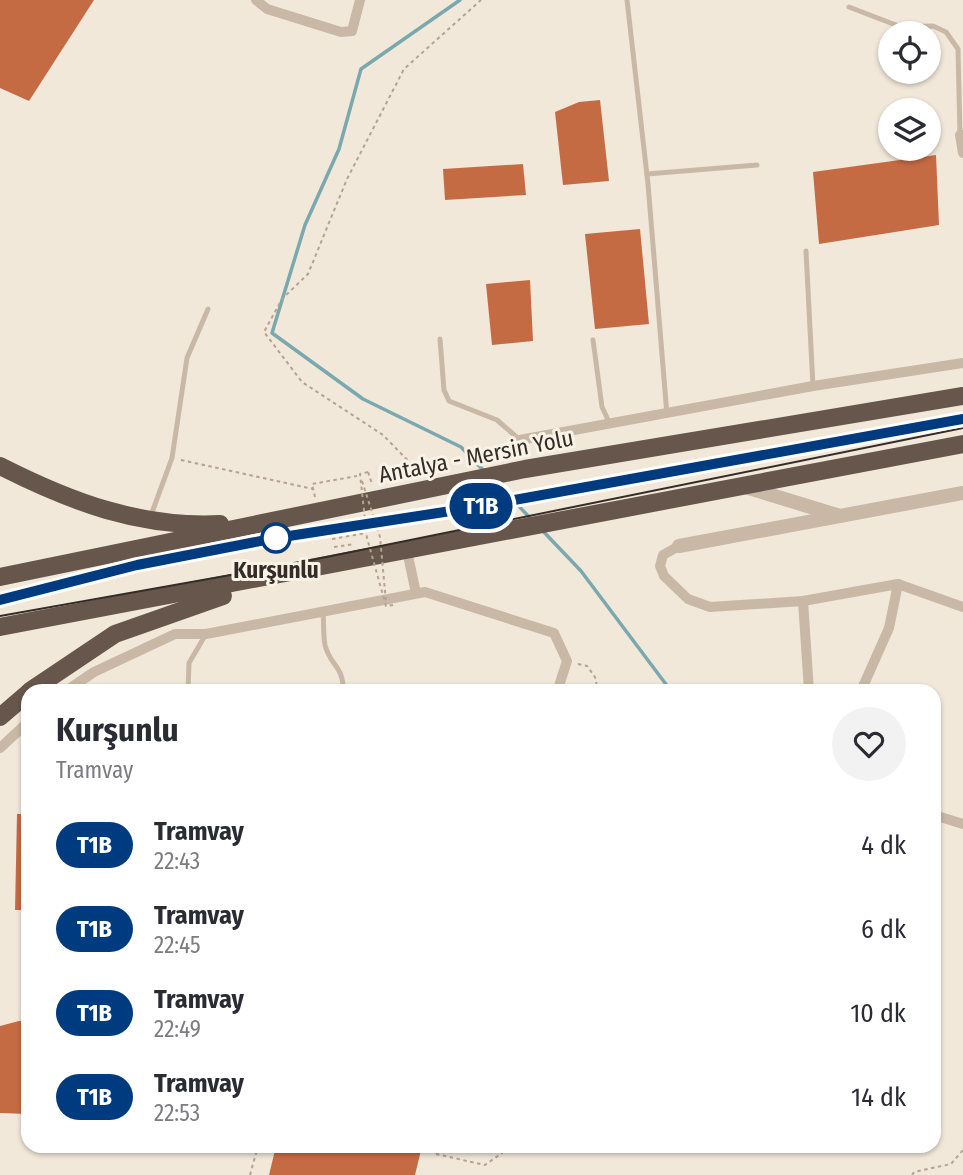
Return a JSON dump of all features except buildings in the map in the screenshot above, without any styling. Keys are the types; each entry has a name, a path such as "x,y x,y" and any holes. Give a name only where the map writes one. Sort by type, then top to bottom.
{"highway":[{"name":"Antalya - Mersin Yolu","path":"0,577 525,470 963,396"},
{"path":"0,627 293,574 493,532 963,444"},
{"path":"0,466 94,509 148,521 192,526 287,520"},
{"path":"41,684 115,634 293,574"},
{"path":"0,717 21,699"}],"street":[{"path":"256,0 267,9 341,32 352,31 360,0"},
{"path":"962,135 963,153"},
{"path":"520,440 813,386 963,363"},
{"path":"741,485 842,517"},
{"path":"963,494 679,546 663,555 660,566 664,576 688,600 710,607 803,601 898,584 963,607"},
{"path":"407,551 416,593"},
{"path":"864,684 889,628 898,584"},
{"path":"76,684 94,672 175,634 206,634 425,592 554,633 567,661 560,684"},
{"path":"803,601 809,684"},
{"path":"0,748 21,728"},
{"path":"941,817 963,824"}],"lane":[{"path":"627,0 647,174 667,415"},
{"path":"849,7 901,27 933,26 946,32 958,49 962,135"},
{"path":"647,174 757,165"},
{"path":"806,251 813,386"},
{"path":"148,521 172,458 187,358 208,309"},
{"path":"440,339 444,390 449,401 497,420 520,440"},
{"path":"593,340 602,407 609,422"},
{"path":"323,611 325,645 330,657 340,668 342,684"},
{"path":"188,684 189,663 206,634"}],"path":[{"path":"443,486 383,435 303,382 264,332 282,299 308,274 347,179 404,69 481,0"},
{"path":"172,458 313,489"},
{"path":"323,482 368,472 373,484 361,488"},
{"path":"358,475 366,533 386,606"},
{"path":"358,475 380,537 386,606"},
{"path":"332,539 366,533"},
{"path":"334,547 356,543"},
{"path":"379,607 393,605"},
{"path":"567,661 587,666 596,684"},
{"path":"912,1175 951,1164 963,1150"},
{"path":"250,1175 256,1153"},
{"path":"436,1154 485,1165 502,1153"}],"waterway":[{"path":"460,0 361,69 339,149 305,225 272,333 363,399 461,447 484,471"},
{"path":"495,481 531,519"},
{"path":"541,529 581,571 666,684"}],"tram line":[{"name":"T1B","path":"0,600 137,565 276,538 470,508 963,419"},
{"path":"0,616 287,565 963,428"},
{"path":"0,600 137,565 276,538 470,508 891,432"}],"place":[{"name":"Kurşunlu","path":"276,538"}]}
